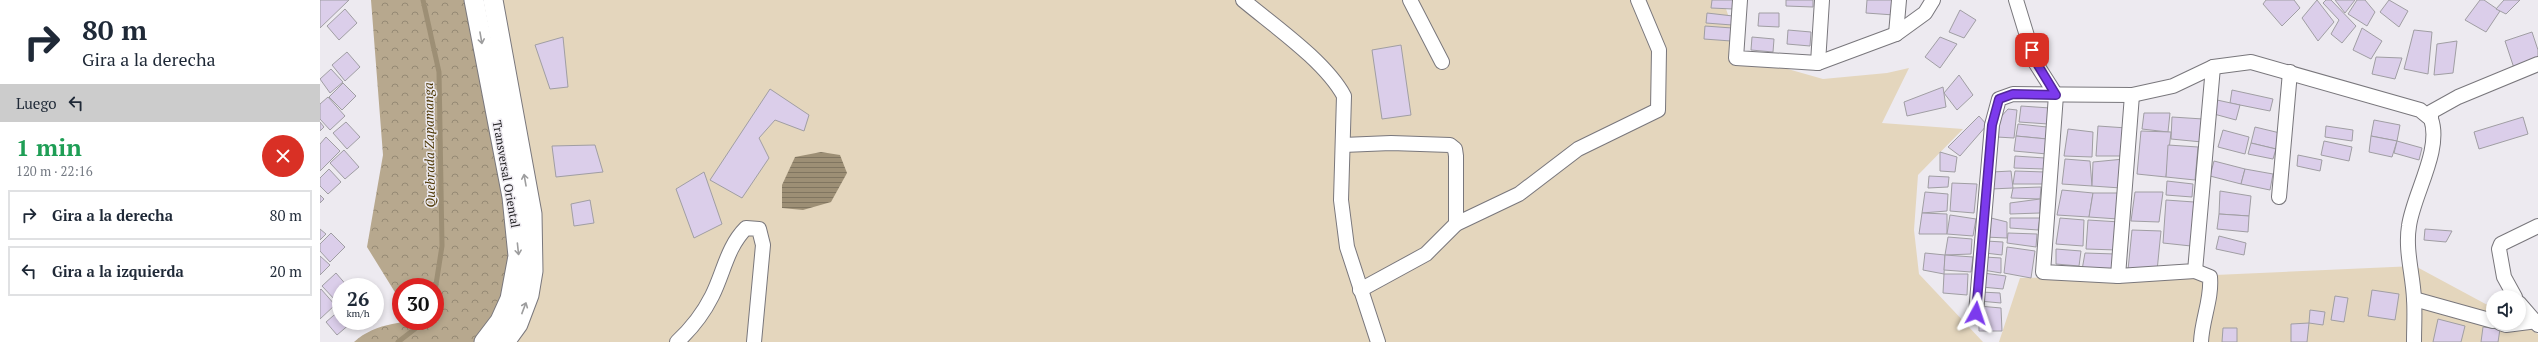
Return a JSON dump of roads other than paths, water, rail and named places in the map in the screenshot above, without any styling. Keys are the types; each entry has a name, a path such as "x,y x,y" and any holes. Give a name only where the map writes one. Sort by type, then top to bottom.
{"main road":[{"name":"Transversal Oriental","path":"474,0 512,196 518,256 510,299 500,321 484,342"},
{"name":"Transversal Oriental","path":"493,0 532,214 533,271 529,295 518,324 505,342"}],"street":[{"path":"1243,0 1324,69 1338,84 1344,96 1341,200 1347,247 1378,342"},
{"path":"1410,0 1442,62"},
{"path":"1360,290 1426,254 1456,224 1519,194 1578,149 1658,110 1659,50 1638,0"},
{"path":"1740,0 1736,58 1818,63 1896,34 1925,13 1933,0"},
{"path":"1818,63 1822,0"},
{"path":"1896,34 1899,0"},
{"path":"2016,0 2036,62 2056,95 2043,272 2118,276 2195,271 2210,277 2212,291 2202,324 2201,342"},
{"path":"1976,313 1992,125 1999,99 2013,94 2132,95 2173,86 2213,68 2251,62 2420,110 2431,119"},
{"path":"2414,342 2414,299 2408,251 2409,226 2430,156 2433,134 2431,119 2432,112 2458,97 2538,64"},
{"path":"2195,271 2213,68"},
{"path":"2279,197 2290,72"},
{"path":"2118,276 2132,95"},
{"path":"1343,145 1391,143 1450,145 1455,149 1456,156 1456,224"},
{"path":"2511,290 2504,277 2499,260 2498,249 2501,244 2538,226"},
{"path":"677,342 689,332 712,296 736,238 746,228 759,229 764,245 754,342"},
{"path":"2414,299 2486,319"},
{"path":"2526,311 2537,323"},
{"path":"2526,324 2537,323"}],"waterway":[{"name":"Quebrada Zapamanga","path":"423,0 439,72 442,246 437,278"},
{"name":"Quebrada Zapamanga","path":"398,342 413,330"}]}
